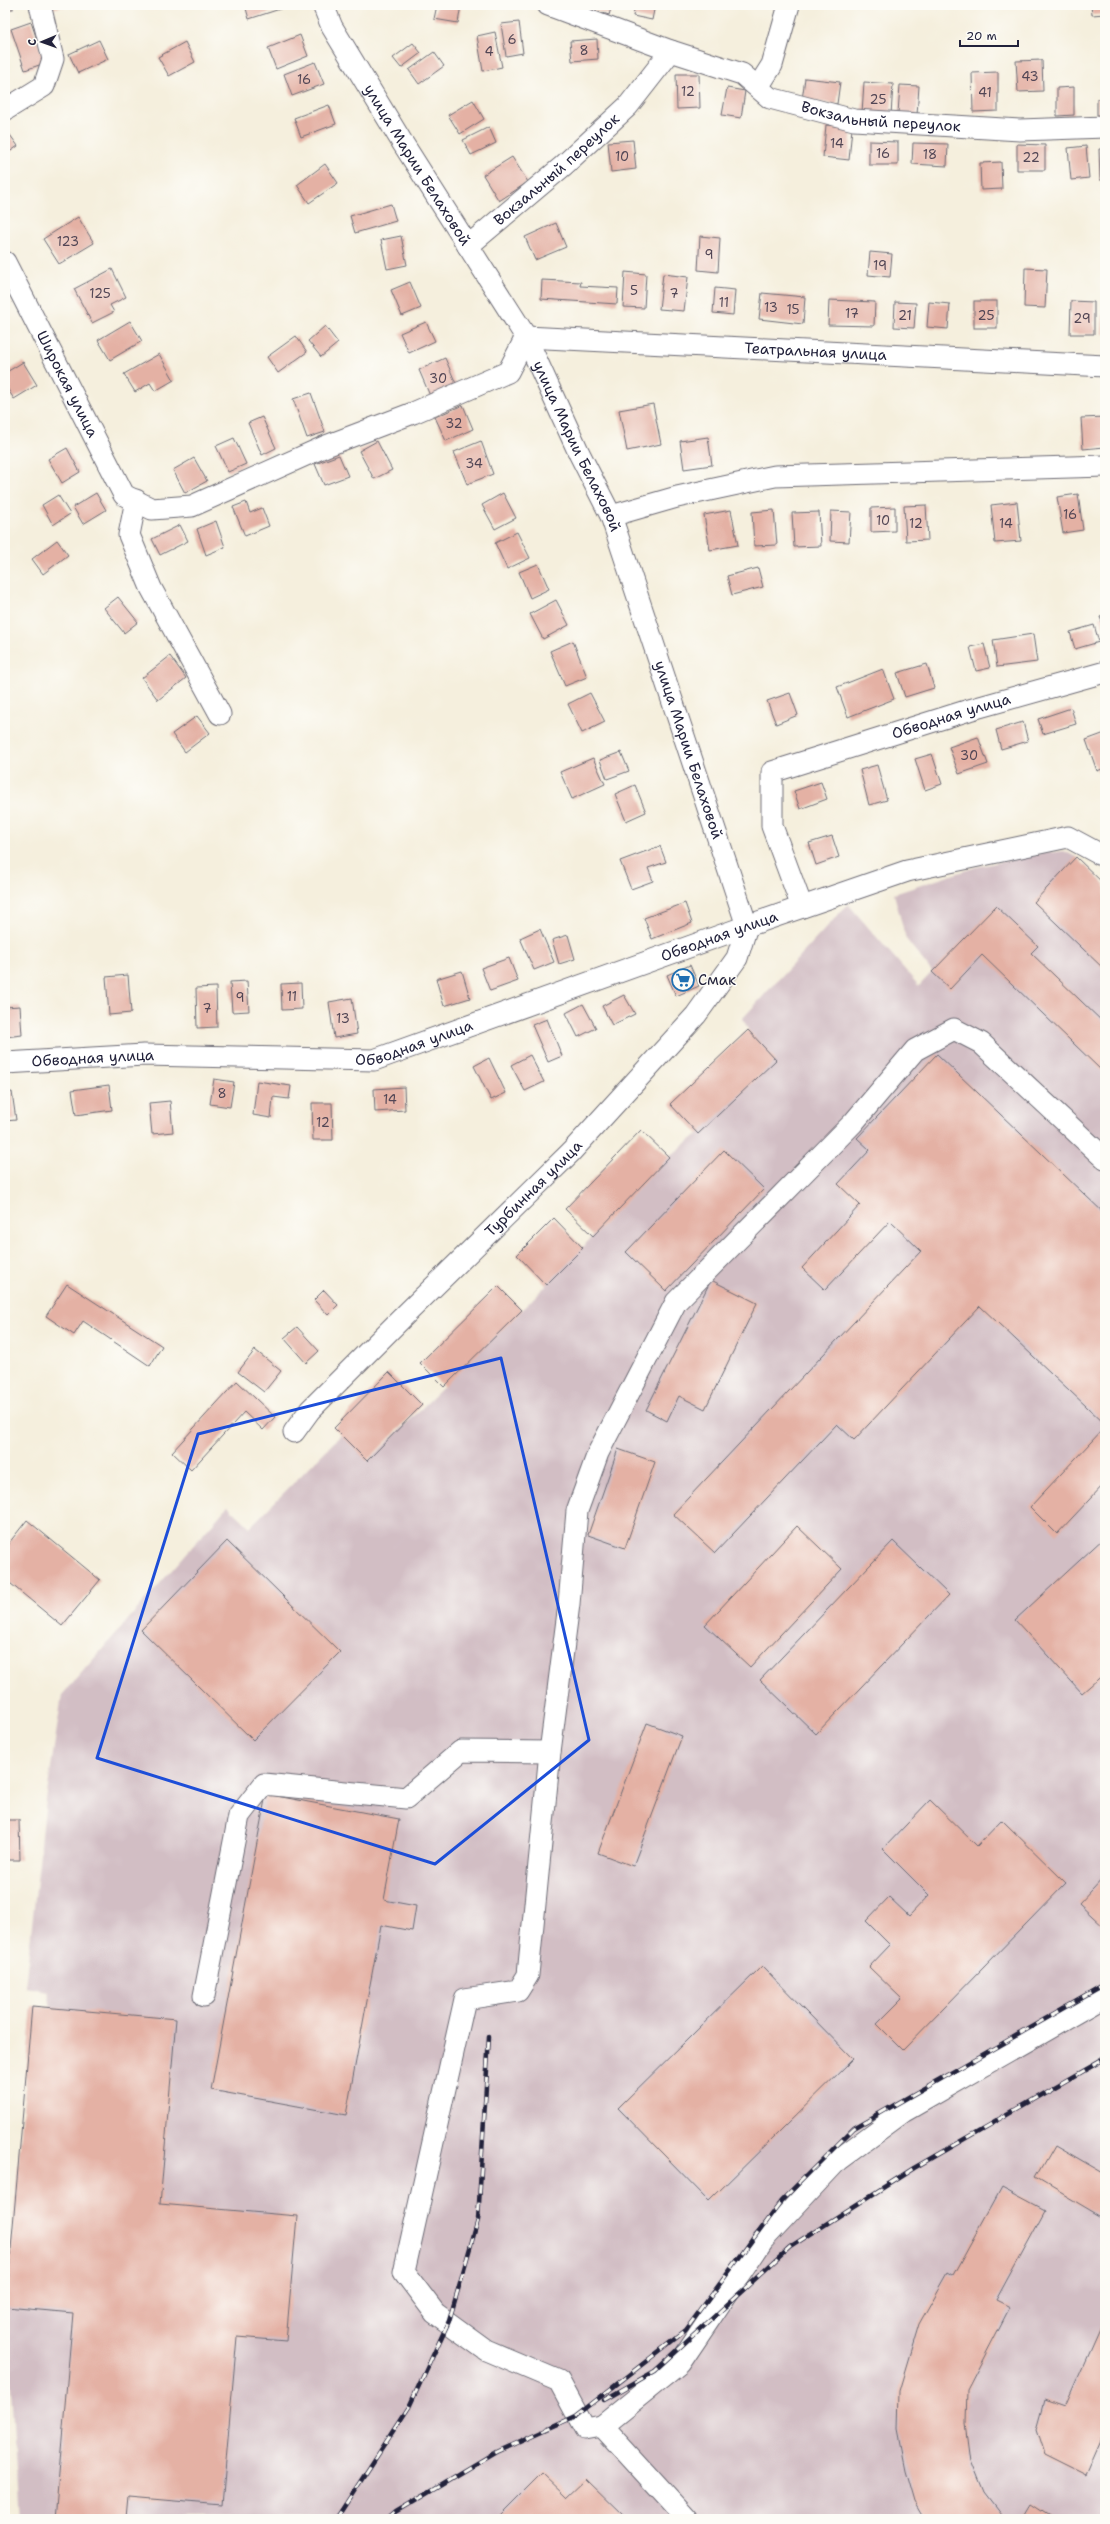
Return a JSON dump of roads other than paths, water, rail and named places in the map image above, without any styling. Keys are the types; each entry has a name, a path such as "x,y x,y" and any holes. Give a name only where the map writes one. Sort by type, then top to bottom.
{"street":[{"path":"5,110 44,86 53,59 40,5"},
{"name":"улица Марии Белаховой","path":"323,5 340,40 526,337 579,453 611,516 747,926"},
{"name":"Вокзальный переулок","path":"548,5 671,51 742,74 770,98 854,120 1020,130 1105,127"},
{"path":"758,87 772,65 789,5"},
{"name":"Вокзальный переулок","path":"468,246 563,166 628,106 671,51"},
{"name":"Широкая улица","path":"5,262 124,495 152,509 192,506 326,446 414,414 508,372 526,337"},
{"name":"Театральная улица","path":"526,337 1105,366"},
{"path":"611,516 677,497 775,476 1105,466"},
{"path":"136,500 129,535 150,588 220,714"},
{"name":"Обводная улица","path":"802,907 772,826 772,772 969,710 1105,672"},
{"name":"Обводная улица","path":"5,1063 144,1055 374,1060 747,926 907,871 1068,837 1105,857"},
{"name":"Турбинная улица","path":"294,1432 310,1410 571,1152 696,1014 737,958 747,926"},
{"path":"1105,1159 981,1042 954,1029 915,1050 853,1124 676,1302 598,1453 577,1511 569,1604 550,1752 528,1975 518,1991 465,1999 404,2272 435,2313 486,2350 559,2381 585,2429 602,2426 680,2363 763,2240 838,2160 903,2112 1105,1996"},
{"path":"204,1996 239,1816 264,1784 406,1798 461,1751 550,1752"},
{"path":"602,2426 687,2519"}],"railway":[{"path":"387,2519 395,2512 496,2452 576,2416 685,2331 781,2201 854,2128 1105,1985"},
{"path":"336,2519 409,2407 449,2321 478,2220 489,2036"},
{"path":"604,2400 655,2371 790,2247 914,2168 1105,2058"}],"place":[{"name":"Смак","path":"683,980"}]}
